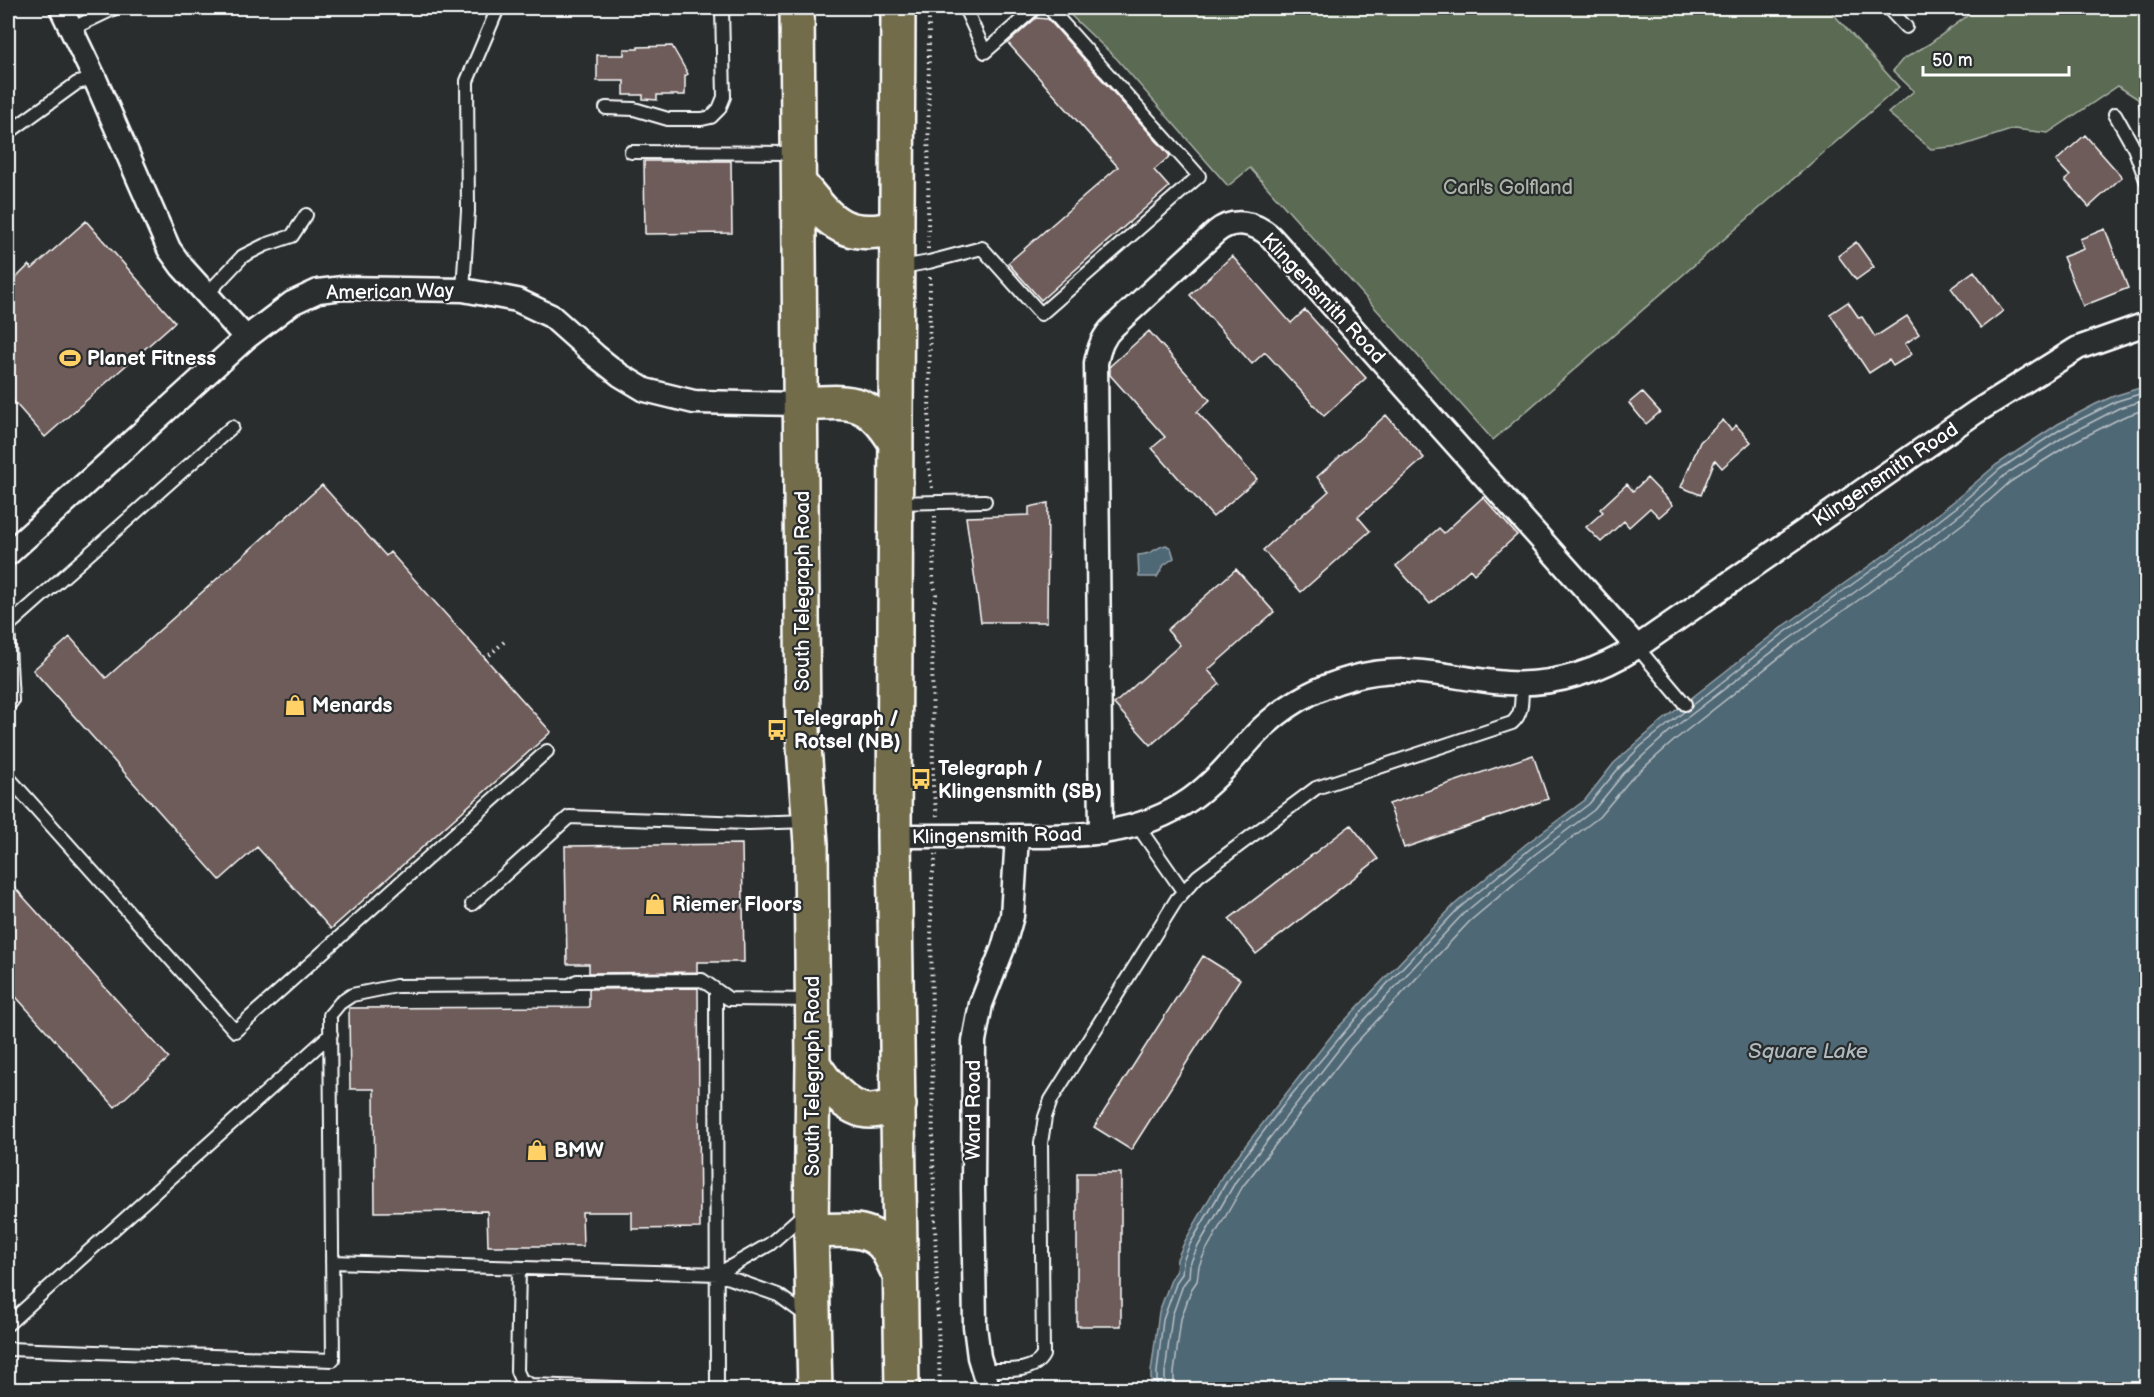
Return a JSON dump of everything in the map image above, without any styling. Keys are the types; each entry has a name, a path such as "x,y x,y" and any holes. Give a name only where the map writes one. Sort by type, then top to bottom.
{"highway":[{"name":"South Telegraph Road","path":"797,8 803,732 811,821 813,1063 811,1219 815,1389"},
{"path":"898,8 894,440 894,836 902,1389"},
{"path":"798,168 824,215 839,226 857,232 875,233 897,228"},
{"path":"801,404 843,402 857,404 870,410 887,428 894,440"},
{"path":"813,1063 822,1079 835,1093 851,1104 868,1111 898,1105"},
{"path":"811,1219 871,1236 883,1244 899,1274"}],"street":[{"path":"61,8 95,79 169,249 182,267 246,338"},
{"name":"Klingensmith Road","path":"1101,833 1096,363 1098,352 1105,336 1114,326 1216,232 1227,225 1249,224 1271,237 1637,647"},
{"name":"American Way","path":"8,554 246,338 292,303 318,291 343,288 463,290 517,300 551,316 620,375 645,390 694,402 801,404"},
{"name":"Klingensmith Road","path":"894,836 1101,833 1137,825 1169,812 1189,800 1212,782 1281,712 1313,692 1340,681 1374,673 1415,670 1522,684 1552,682 1606,665 1637,647 1976,412 2078,348 2146,324"},
{"name":"Ward Road","path":"986,1380 977,1341 975,1310 973,1051 979,1013 1012,916 1017,836"}],"lane":[{"path":"71,29 115,8"},
{"path":"463,290 468,211 467,81 498,8"},
{"path":"606,108 634,109 668,119 702,120 711,117 719,109 724,97 722,8"},
{"path":"965,8 985,52 1035,8"},
{"path":"896,268 982,248 1041,314 1199,176 1049,8"},
{"path":"1888,8 1906,27"},
{"path":"8,133 77,83 95,79"},
{"path":"2115,114 2134,148 2146,180"},
{"path":"631,152 798,168"},
{"path":"207,294 243,256 292,236 306,215"},
{"path":"8,706 12,701 8,626 232,428"},
{"path":"894,503 985,501"},
{"path":"1637,647 1685,704"},
{"path":"986,1380 1030,1368 1039,1362 1043,1355 1041,1143 1051,1100 1183,891 1198,876 1317,788 1512,723 1521,709 1522,684"},
{"path":"8,777 235,1031 547,751"},
{"path":"472,904 568,817 748,823 811,821"},
{"path":"1137,825 1183,891"},
{"path":"8,1348 333,1360 330,1015 339,1003 352,995 396,986 570,985 577,981 702,980 729,999 812,1000"},
{"path":"716,990 717,1389"},
{"path":"8,1324 331,1034"},
{"path":"718,1274 811,1219"},
{"path":"332,1262 718,1274 778,1295 814,1322"},
{"path":"519,1268 517,1371 521,1380 531,1385 674,1389"}],"path":[{"path":"14,12 23,8"},
{"path":"928,244 929,8"},
{"path":"8,260 15,269"},
{"path":"930,284 927,455 932,484"},
{"path":"935,516 933,579 936,594 932,630 933,787 937,814"},
{"path":"485,659 506,640"},
{"path":"936,863 932,878 931,912 933,1157 940,1389"}],"green space":[{"name":"Carl's Golfland","path":"1063,8 1828,8 1899,87 1493,440 1250,168 1228,186 1117,59"},
{"path":"1978,8 2146,8 2146,134 2138,99 2118,86 2048,133 2014,129 1961,146 1931,149 1888,113 1914,91 1893,71 1902,60 1929,44"}],"water":[{"name":"Square Lake","path":"2146,386 2146,1389 1151,1390 1151,1372 1159,1312 1176,1272 1177,1259 1185,1241 1224,1173 1335,1031 1454,905 1526,844 1585,800 1614,763 1662,721 1781,628 1903,542 1996,465 2058,424 2114,396"},
{"path":"1166,545 1171,548 1174,558 1164,565 1157,577 1139,577 1138,555"}],"building":[{"path":"1036,18 1048,19 1170,156 1154,170 1169,187 1041,300 1008,263 1118,167 1008,43"},
{"path":"672,46 688,74 685,76 685,95 657,95 657,100 643,99 643,95 624,95 624,81 597,81 597,55 624,55 624,49"},
{"path":"2085,135 2122,177 2089,207 2065,180 2070,176 2056,161"},
{"path":"644,161 731,161 732,233 645,234"},
{"name":"Planet Fitness","path":"86,221 175,322 45,437 8,395 8,292 14,286 11,282 29,265 32,269"},
{"path":"2105,229 2128,288 2083,306 2063,257 2084,249 2080,239"},
{"path":"1856,242 1874,267 1856,280 1838,256"},
{"path":"1232,256 1291,323 1305,310 1366,378 1324,416 1265,352 1252,364 1190,295"},
{"path":"1974,271 2003,311 1981,328 1951,288"},
{"path":"1848,302 1859,318 1862,317 1875,337 1907,316 1919,334 1905,344 1912,354 1893,366 1889,360 1869,373 1830,314"},
{"path":"1149,331 1210,400 1197,412 1257,479 1213,517 1152,448 1165,437 1110,375 1110,366"},
{"path":"1642,392 1660,412 1646,424 1629,403"},
{"path":"1386,415 1424,458 1358,517 1370,531 1301,592 1263,550 1329,491 1317,477"},
{"path":"1723,420 1731,430 1736,425 1751,442 1722,468 1715,460 1701,495 1681,487 1700,442"},
{"path":"1647,478 1673,505 1659,517 1650,508 1629,527 1624,521 1601,542 1586,527 1603,512 1600,509 1627,484 1633,491"},
{"name":"Menards","path":"322,485 386,556 390,552 551,732 331,929 257,847 220,880 33,670 70,637 106,678"},
{"path":"1483,497 1517,535 1474,574 1470,569 1430,604 1396,566 1439,528 1444,533"},
{"path":"1048,503 1047,622 981,622 966,517 1029,515 1029,507"},
{"path":"1236,569 1274,612 1208,670 1220,684 1151,745 1114,704 1180,645 1167,630"},
{"path":"1533,755 1548,799 1404,848 1389,804"},
{"path":"1351,825 1378,859 1256,954 1229,919"},
{"name":"Riemer Floors","path":"742,844 744,962 697,962 697,972 589,973 589,964 567,964 565,846"},
{"path":"8,880 169,1058 115,1107 8,988"},
{"path":"1203,956 1240,979 1131,1150 1094,1127"},
{"name":"BMW","path":"698,988 700,1228 632,1229 632,1212 582,1212 583,1246 488,1246 487,1211 375,1212 374,1089 350,1089 349,1008 589,1007 589,989"},
{"path":"1077,1173 1121,1173 1121,1326 1077,1326"}],"place":[{"name":"Planet Fitness","path":"70,358"},
{"name":"Menards","path":"295,705"},
{"name":"Telegraph / Rotsel (NB)","path":"777,730"},
{"name":"Telegraph / Klingensmith (SB)","path":"921,779"},
{"name":"Riemer Floors","path":"655,904"},
{"name":"BMW","path":"537,1150"}]}
